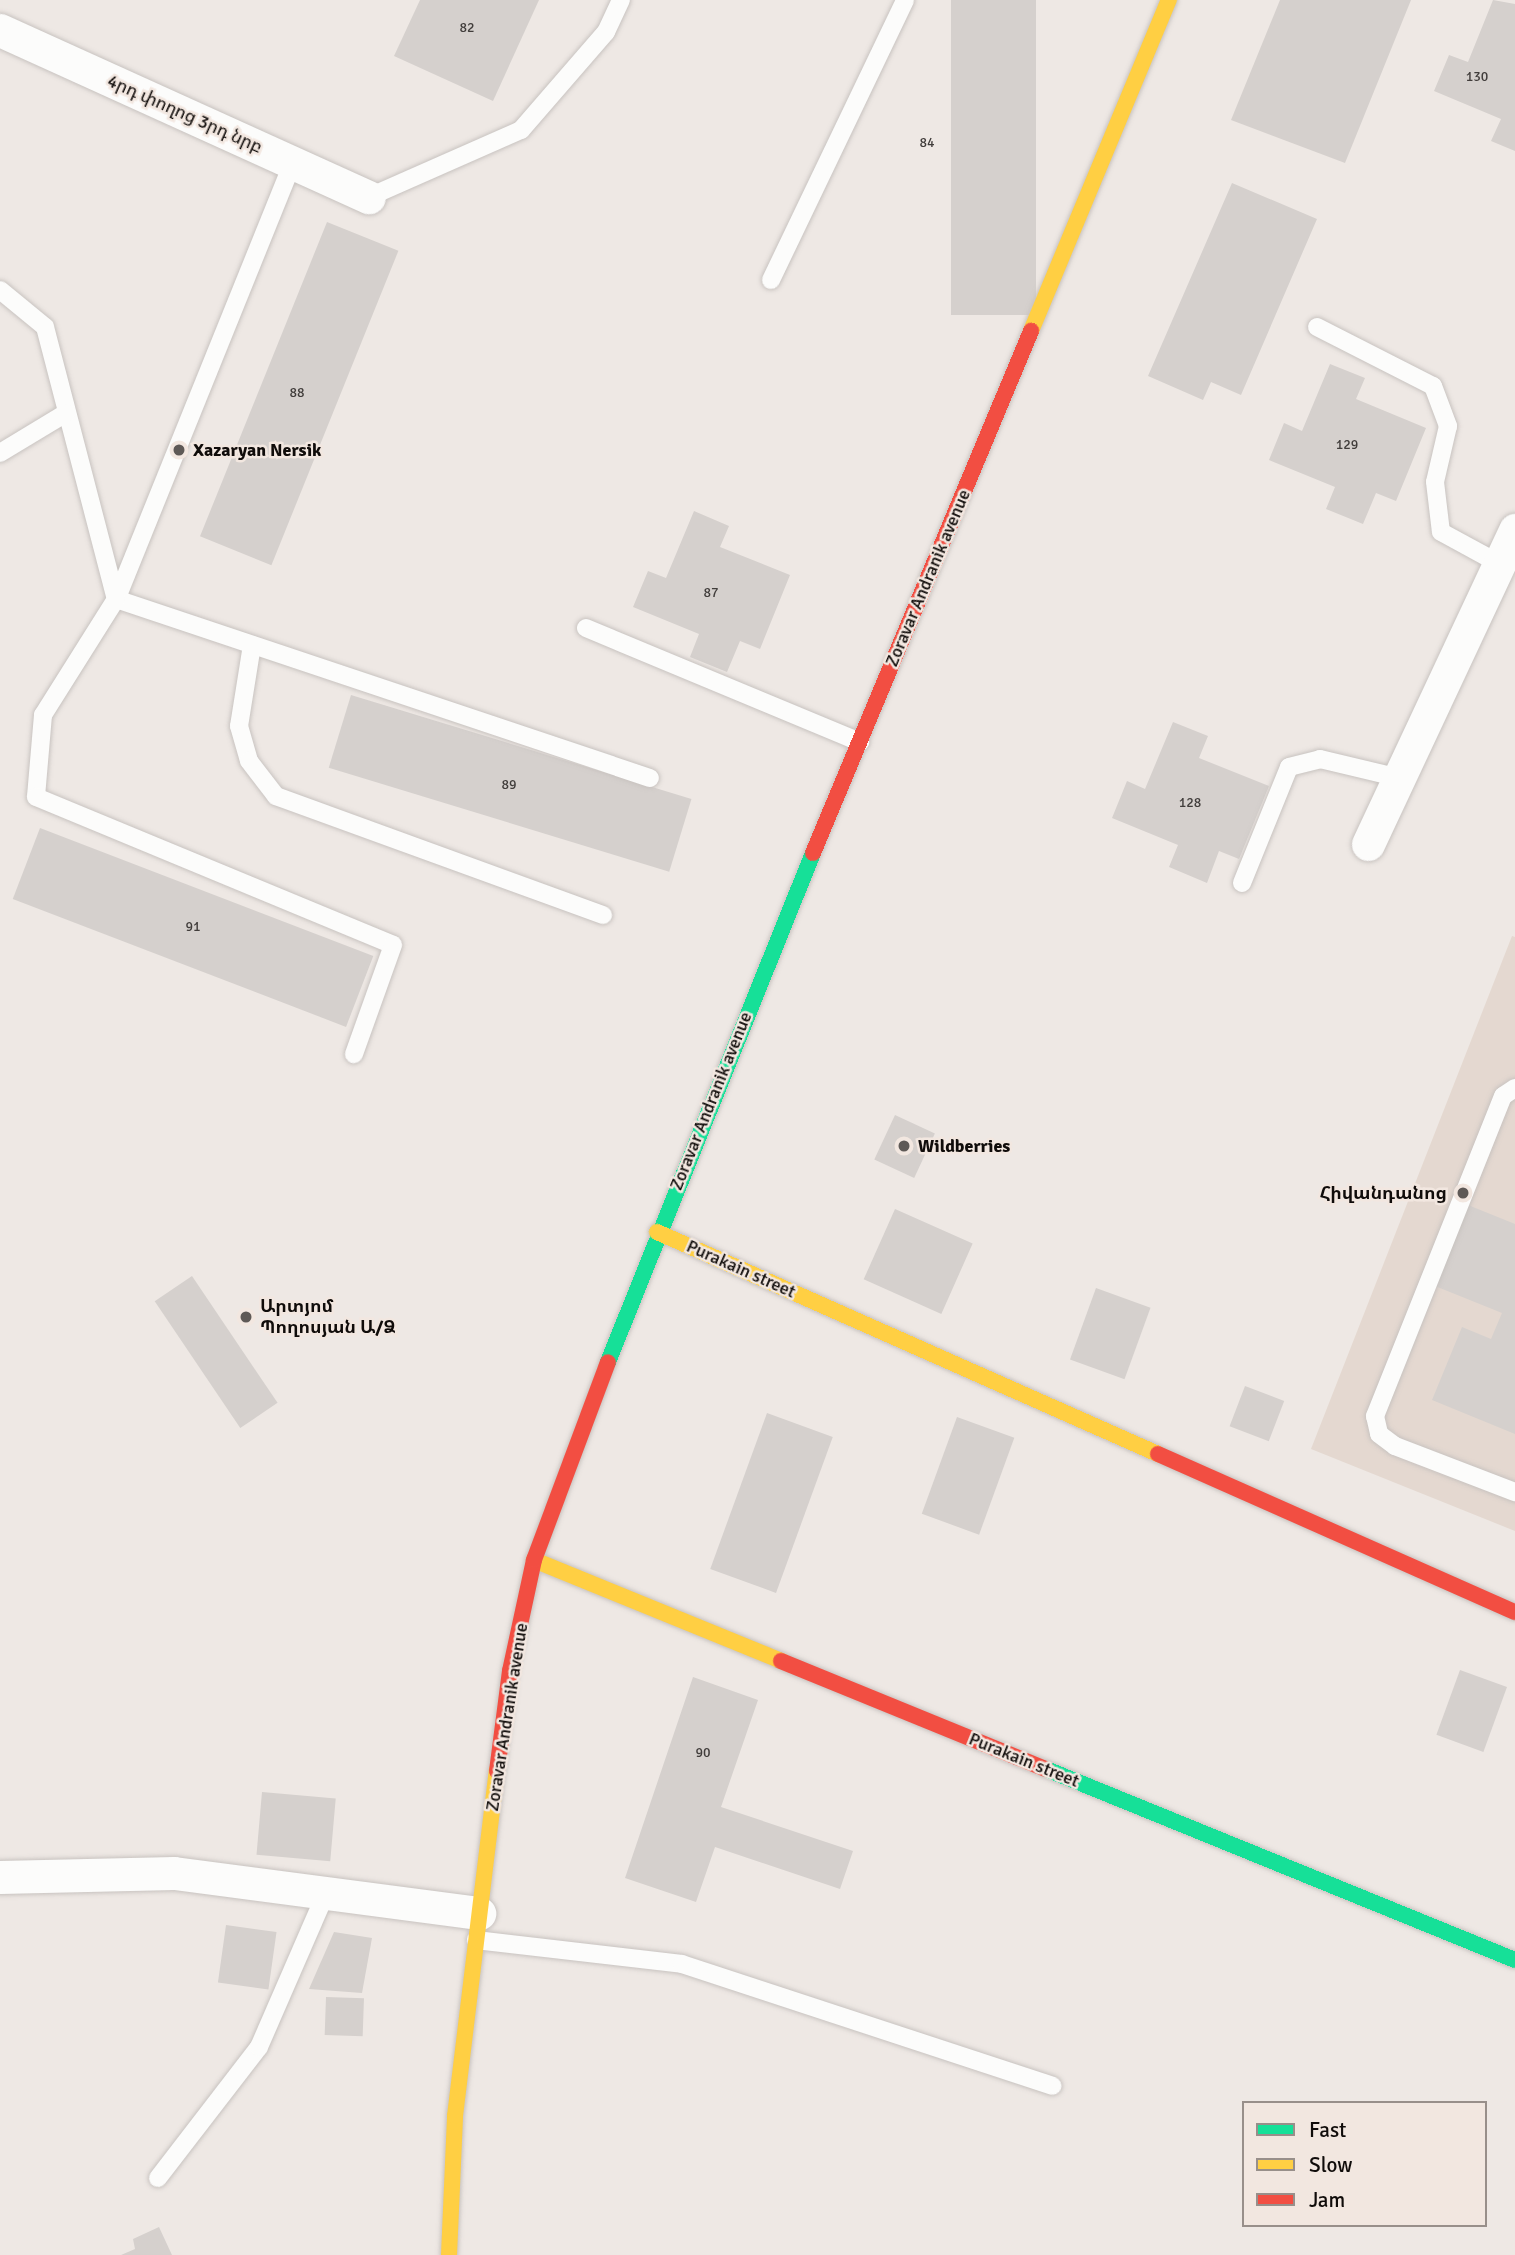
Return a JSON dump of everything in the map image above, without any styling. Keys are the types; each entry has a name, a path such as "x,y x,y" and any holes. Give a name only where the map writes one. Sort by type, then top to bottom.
{"main road":[{"name":"Zoravar Andranik avenue","path":"449,2255 455,2116 478,1926 510,1671 534,1560 657,1232 1169,0"},
{"name":"Purakain street","path":"657,1232 1514,1608"},
{"name":"Purakain street","path":"534,1560 1515,1960"}],"street":[{"name":"4րդ փողոց 3րդ նրբ","path":"0,30 369,197"},
{"path":"1368,844 1515,530"},
{"path":"0,1877 174,1872 326,1893 478,1926"}],"lane":[{"path":"369,197 521,130 606,32 621,0"},
{"path":"771,280 905,0"},
{"path":"293,162 116,599 43,715 36,797 393,945 354,1054"},
{"path":"0,290 45,327 116,599"},
{"path":"1317,327 1433,386 1448,426 1435,482 1441,532 1500,564"},
{"path":"0,453 66,413"},
{"path":"116,599 650,778"},
{"path":"586,628 860,742"},
{"path":"252,645 239,726 249,761 276,796 603,915"},
{"path":"1242,883 1289,767 1320,759 1400,778"},
{"path":"1515,1088 1503,1096 1375,1416 1379,1434 1395,1446 1515,1492"},
{"path":"158,2178 259,2047 326,1893"},
{"path":"478,1926 682,1964 1052,2086"}],"shaded area":[{"name":"Հիվանդանոց","path":"1512,936 1515,937 1515,1531 1311,1449"}],"building":[{"path":"420,0 539,0 493,101 394,56"},
{"path":"951,0 1036,0 1036,315 951,315"},
{"path":"1280,0 1411,0 1345,163 1231,120"},
{"path":"1493,0 1515,4 1515,151 1491,141 1501,119 1434,91 1449,55 1468,62"},
{"path":"1232,183 1317,219 1241,395 1211,382 1203,400 1148,376"},
{"path":"327,222 398,251 271,565 200,536"},
{"path":"1330,364 1365,378 1356,399 1426,428 1396,501 1376,493 1363,524 1326,509 1335,487 1269,460 1284,423 1302,431"},
{"path":"694,511 729,526 720,547 790,575 760,649 740,641 727,672 690,657 699,634 633,607 648,571 666,578"},
{"path":"351,695 691,799 669,872 329,768"},
{"path":"1173,722 1208,736 1199,758 1269,786 1239,859 1219,851 1207,883 1169,867 1178,845 1112,818 1127,781 1145,789"},
{"path":"40,828 373,956 346,1027 13,899"},
{"name":"Wildberries","path":"895,1115 935,1134 914,1178 874,1159"},
{"path":"1468,1205 1515,1224 1515,1434 1432,1400 1462,1327 1491,1339 1502,1313 1435,1286"},
{"path":"895,1209 973,1244 941,1314 864,1279"},
{"path":"192,1276 278,1403 240,1428 155,1301"},
{"path":"1096,1288 1151,1308 1125,1379 1070,1359"},
{"path":"1245,1386 1284,1401 1269,1441 1230,1426"},
{"path":"767,1413 833,1437 776,1593 710,1569"},
{"path":"957,1417 1014,1438 979,1535 922,1514"},
{"path":"1460,1670 1507,1687 1483,1752 1436,1735"},
{"path":"693,1677 758,1700 721,1807 853,1851 840,1889 715,1847 696,1902 625,1878"},
{"path":"262,1792 336,1798 330,1861 257,1855"},
{"path":"226,1925 277,1932 268,1990 218,1982"},
{"path":"334,1932 372,1938 362,1993 309,1989"},
{"path":"326,1997 364,1998 363,2036 325,2035"},
{"path":"159,2227 172,2255 121,2255 135,2249 133,2239"}],"traffic: fast":[{"path":"608,1362 813,853"},
{"path":"1046,1769 1515,1960"}],"traffic: slow":[{"path":"1031,331 1169,0"},
{"path":"657,1232 1158,1454"},
{"path":"534,1560 781,1661"},
{"path":"449,2255 455,2116 497,1771"}],"traffic: jam":[{"path":"813,853 1031,331"},
{"path":"497,1771 510,1671 534,1560 608,1362"},
{"path":"1158,1454 1515,1612"},
{"path":"781,1661 1046,1769"}],"place":[{"name":"Xazaryan Nersik","path":"179,450"},
{"name":"Wildberries","path":"904,1146"},
{"name":"Հիվանդանոց","path":"1463,1193"},
{"name":"Արտյոմ Պողոսյան Ա/Ձ","path":"246,1317"}]}
